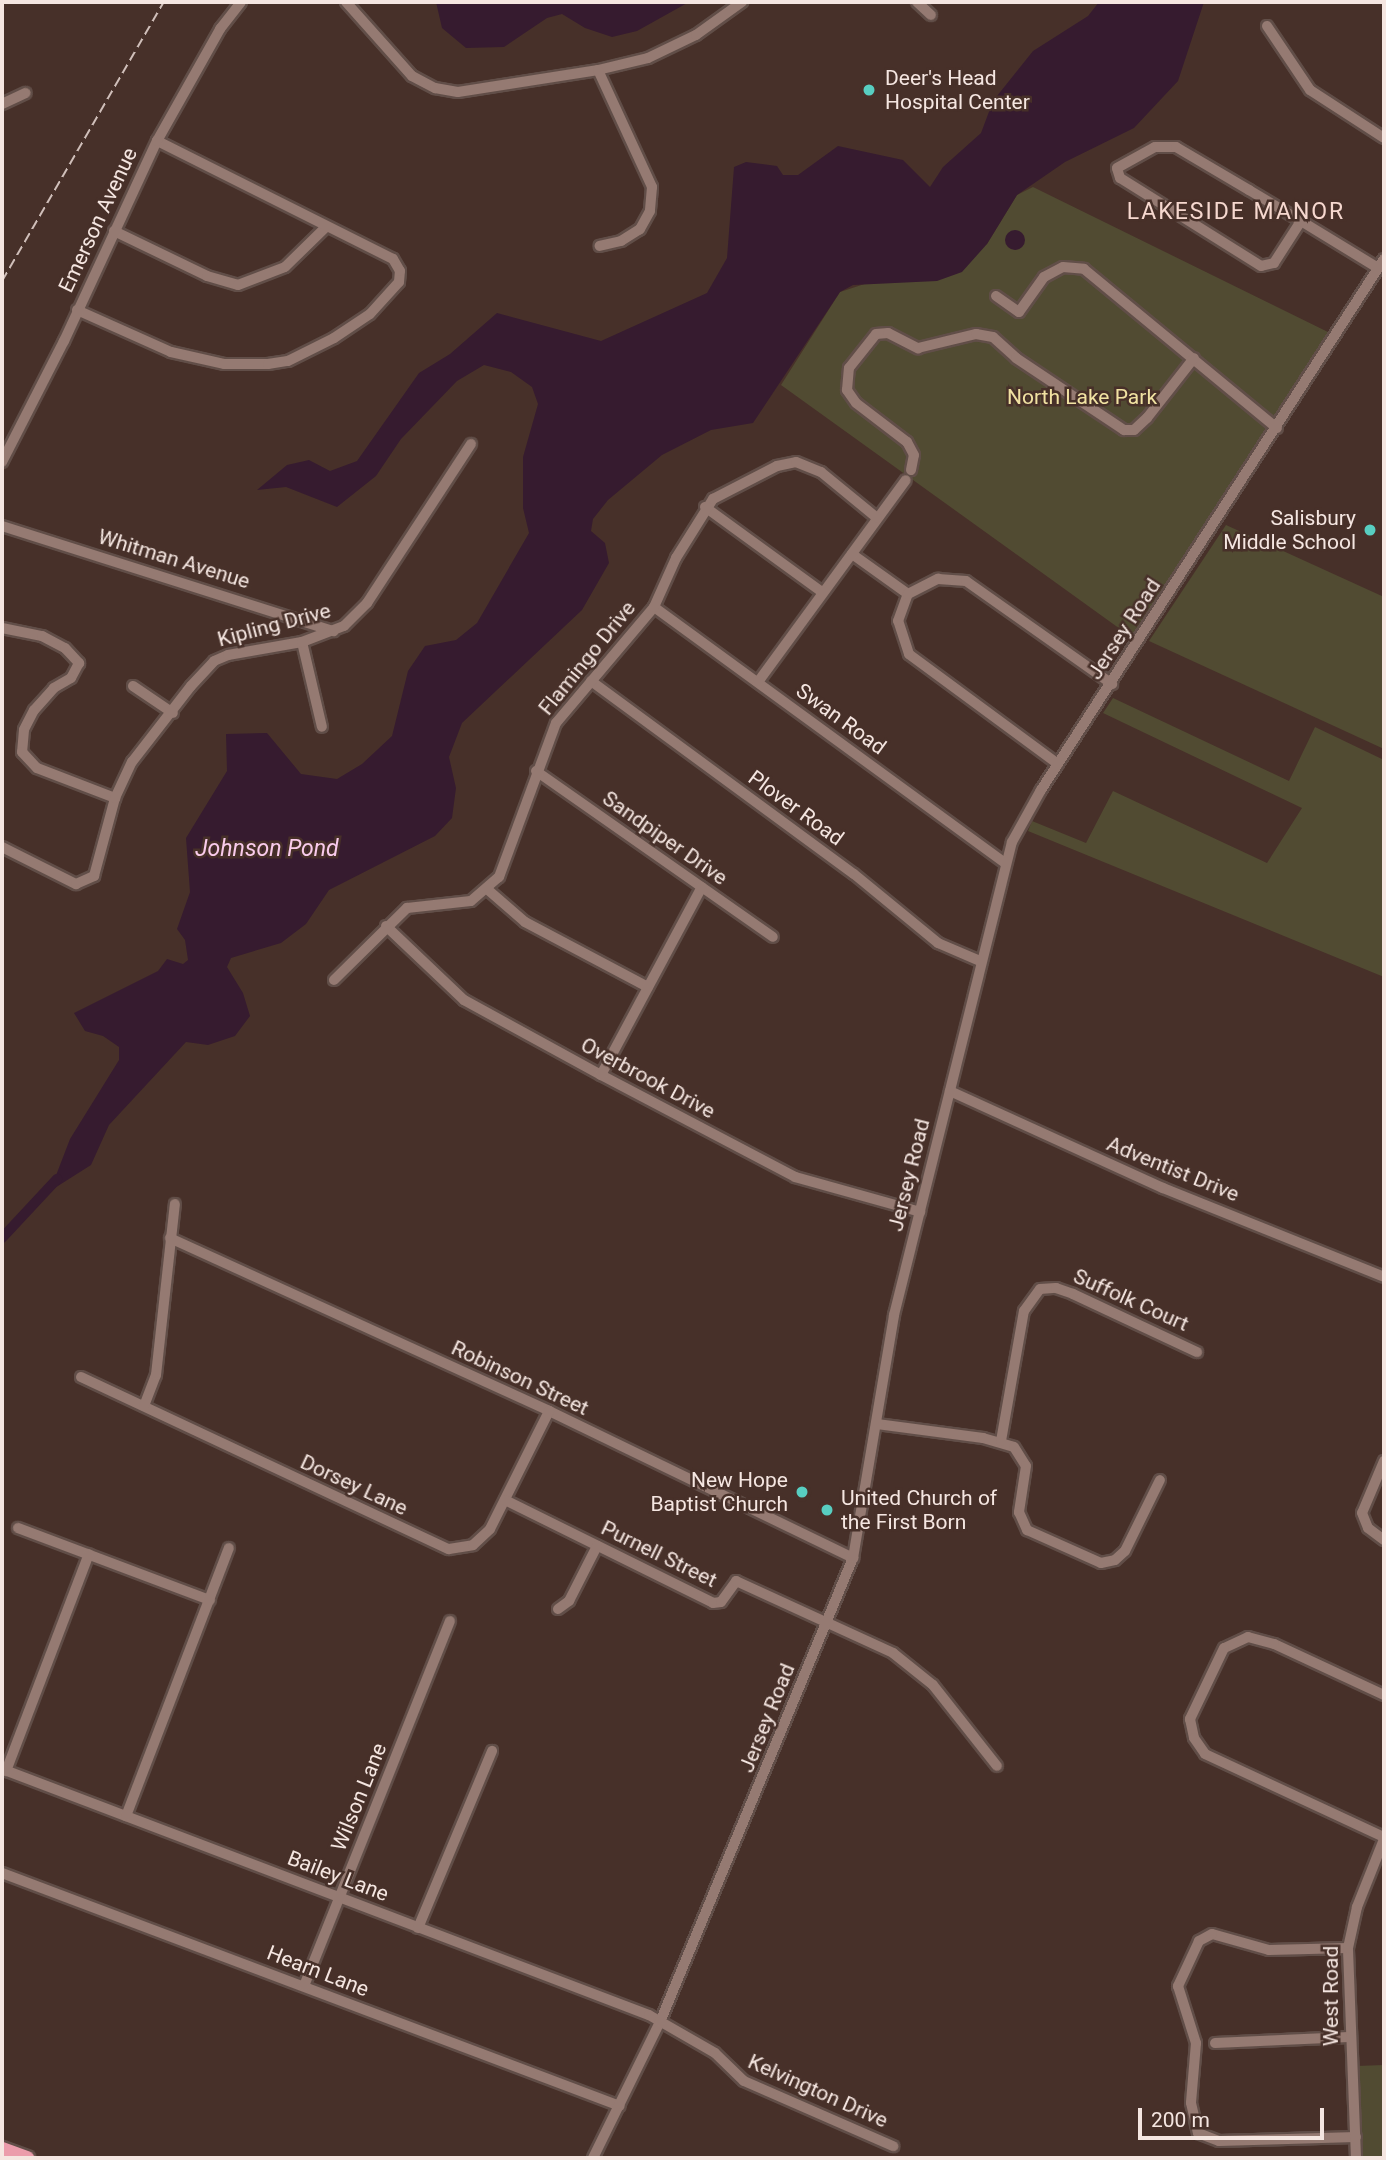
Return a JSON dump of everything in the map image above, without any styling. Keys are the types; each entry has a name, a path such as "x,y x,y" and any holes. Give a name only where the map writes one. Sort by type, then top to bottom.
{"highway":[{"path":"2,2149 27,2158"}],"street":[{"name":"Emerson Avenue","path":"2,462 157,141 220,29 241,2"},
{"path":"346,2 401,66 435,88 479,89 598,70 672,47 742,2"},
{"path":"918,2 931,15"},
{"path":"1267,26 1310,90 1384,138"},
{"path":"598,70 652,187 650,211 640,229 621,241 600,246"},
{"path":"2,104 26,93"},
{"path":"77,310 195,359 224,364 288,362 334,338 383,302 399,282 400,271 393,259 157,141"},
{"path":"1301,221 1270,266 1261,266 1117,174 1117,168 1139,154 1166,146 1205,164 1301,221 1381,264"},
{"path":"114,230 208,276 237,285 285,267 326,227"},
{"name":"Jersey Road","path":"593,2158 660,2022 853,1558 894,1315 1006,863 1020,826 1381,264"},
{"path":"996,296 1019,312 1044,277 1063,267 1084,269 1277,428"},
{"path":"758,682 908,475 914,455 907,442 856,403 847,390 849,368 876,334 888,332 918,348 976,334 993,337 1016,358 1124,430 1134,430 1147,418 1194,358"},
{"name":"Kipling Drive","path":"2,847 76,884 99,869 115,798 132,762 214,661 302,642 334,631 367,603 471,444"},
{"name":"Flamingo Drive","path":"334,979 407,908 461,904 487,889 505,869 536,771 556,723 654,607 705,507 727,490 777,466 796,462 821,472 877,518"},
{"path":"705,507 822,592"},
{"name":"Whitman Avenue","path":"2,526 334,631"},
{"path":"852,554 908,594"},
{"path":"1058,764 909,654 898,621 908,594 938,579 967,581 1112,684"},
{"name":"Swan Road","path":"654,607 1006,863"},
{"path":"2,628 42,636 79,663 71,678 54,688 34,710 24,730 22,752 37,768 115,798"},
{"path":"302,642 322,727"},
{"name":"Plover Road","path":"590,681 854,874 938,943 981,961"},
{"path":"133,685 173,713"},
{"name":"Sandpiper Drive","path":"536,771 773,937"},
{"path":"601,1075 702,887"},
{"path":"487,889 525,922 648,987"},
{"name":"Overbrook Drive","path":"386,926 464,1000 601,1075 795,1178 920,1212"},
{"name":"Adventist Drive","path":"950,1091 1139,1178 1384,1277"},
{"path":"144,1406 156,1375 175,1204"},
{"name":"Robinson Street","path":"170,1238 549,1411 853,1558"},
{"name":"Suffolk Court","path":"1001,1441 1024,1311 1040,1289 1056,1288 1073,1294 1197,1352"},
{"name":"Dorsey Lane","path":"81,1377 442,1547 465,1548 479,1541 505,1500 549,1411"},
{"path":"877,1424 1001,1441 1018,1451 1024,1461 1019,1512 1027,1530 1101,1563 1115,1560 1125,1551 1160,1480"},
{"path":"1384,1461 1362,1513 1368,1528 1384,1540"},
{"name":"Purnell Street","path":"505,1500 713,1603 721,1602 736,1581 827,1625"},
{"path":"18,1528 210,1601"},
{"path":"558,1609 569,1601 597,1546"},
{"path":"126,1816 229,1548"},
{"path":"4,1770 89,1554"},
{"name":"Wilson Lane","path":"304,1986 450,1621"},
{"path":"827,1625 893,1653 915,1667 997,1766"},
{"path":"1384,1695 1274,1644 1248,1637 1224,1648 1190,1719 1194,1738 1205,1754 1384,1838"},
{"path":"418,1928 492,1751"},
{"name":"Bailey Lane","path":"4,1770 660,2022"},
{"name":"West Road","path":"1356,2158 1349,2037 1348,1948 1357,1907 1384,1838"},
{"name":"Hearn Lane","path":"3,1876 620,2106"},
{"path":"1348,1948 1269,1950 1212,1934 1199,1941 1182,1970 1179,1991 1196,2043 1191,2103 1198,2133 1219,2141 1356,2137"},
{"name":"Kelvington Drive","path":"660,2022 715,2053 744,2081 893,2146"},
{"path":"1215,2043 1349,2037"}],"green space":[{"name":"North Lake Park","path":"1033,187 1330,333 1134,639 781,385 840,292 987,244 1017,195"},
{"path":"1226,525 1384,597 1384,749 1149,641"},
{"path":"1113,698 1289,781 1315,727 1384,760 1384,977 1028,831 1032,821 1086,843 1113,791 1267,863 1302,808 1103,713"},
{"path":"1384,2065 1384,2158 1363,2158 1356,2066"}],"water":[{"path":"436,2 689,2 637,31 612,37 585,28 562,14 547,18 504,47 466,48 442,28"},
{"name":"Johnson Pond","path":"1099,2 1204,2 1178,81 1134,128 1065,162 1017,195 987,244 962,272 937,281 853,285 840,292 753,423 711,430 662,455 608,500 593,519 591,531 605,543 609,563 582,610 462,723 449,757 456,788 452,818 435,836 329,890 306,924 281,943 231,958 227,967 243,993 250,1016 235,1036 208,1045 186,1042 109,1125 91,1165 50,1191 70,1139 119,1060 119,1047 103,1036 85,1031 74,1013 158,971 167,959 183,964 188,960 185,940 177,929 190,892 186,838 227,771 226,734 267,733 301,774 337,779 362,764 392,736 408,671 425,646 456,640 477,623 529,533 523,508 523,457 538,404 532,387 511,372 484,365 457,381 401,439 376,476 337,507 286,487 257,490 287,465 309,460 330,471 357,461 419,373 450,354 497,313 601,341 707,293 727,258 734,167 746,162 777,166 783,175 798,175 838,146 903,160 930,187 943,167 981,133 993,101 1033,51 1088,16"},
{"path":"1015,230 1022,233 1025,240 1022,247 1015,250 1008,247 1005,240 1008,233"}],"waterway":[{"path":"2,1238 57,1179"}],"railway":[{"path":"2,281 164,2"}],"place":[{"name":"Deer's Head Hospital Center","path":"869,90"},
{"name":"Salisbury Middle School","path":"1370,530"},
{"name":"New Hope Baptist Church","path":"802,1492"},
{"name":"United Church of the First Born","path":"827,1510"}],"district":[{"name":"LAKESIDE MANOR","path":"1236,212"}]}
